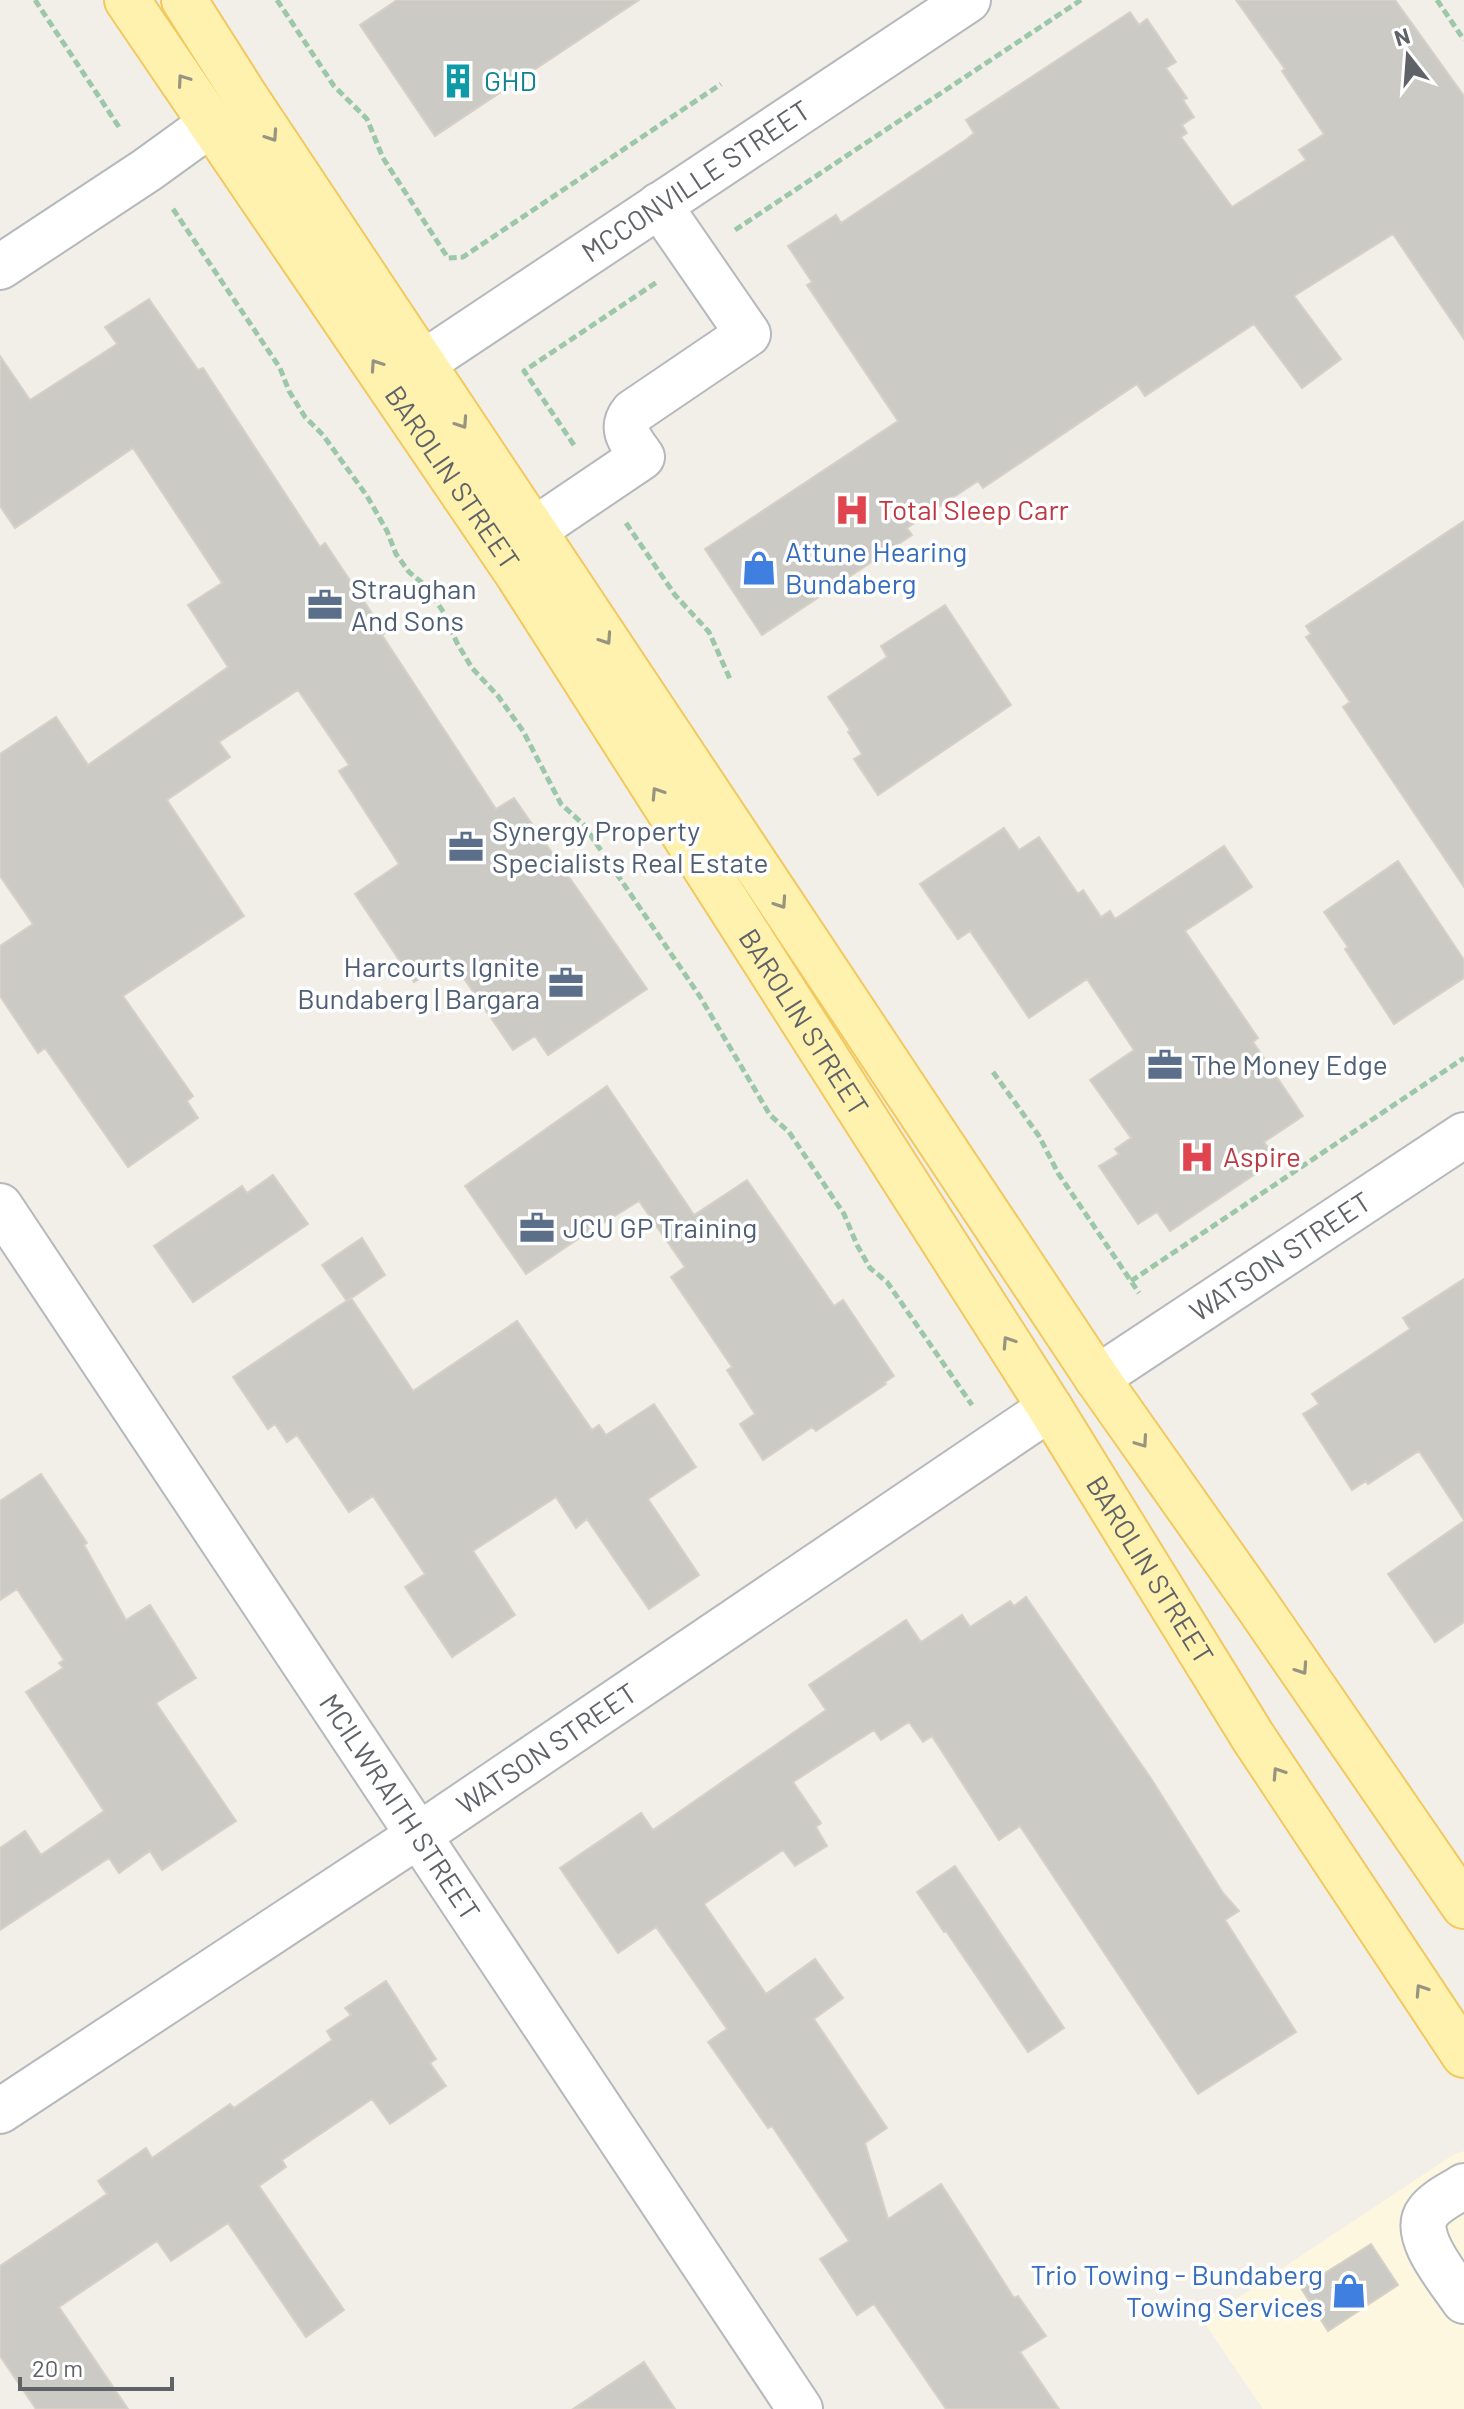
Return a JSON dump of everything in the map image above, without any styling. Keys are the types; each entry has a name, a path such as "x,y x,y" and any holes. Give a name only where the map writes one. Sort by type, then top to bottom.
{"main road":[{"name":"BAROLIN STREET","path":"127,0 517,573 1050,1408 1253,1737 1464,2055"},
{"name":"BAROLIN STREET","path":"184,0 1097,1378 1464,1906"}],"street":[{"name":"MCCONVILLE STREET","path":"423,363 968,0"},
{"path":"0,267 212,123"},
{"path":"534,530 642,457 625,428 633,412 748,334 659,205"},
{"name":"WATSON STREET","path":"1097,1378 1464,1135"},
{"name":"MCILWRAITH STREET","path":"0,1206 800,2409"},
{"name":"WATSON STREET","path":"0,2111 419,1835 1050,1408"},
{"path":"1464,2186 1427,2213 1422,2225 1424,2238 1464,2301"}],"path":[{"path":"35,0 121,131"},
{"path":"277,0 334,86 367,119 383,158 448,258 463,257 721,84"},
{"path":"524,371 1081,0"},
{"path":"1437,0 1464,40"},
{"path":"170,205 280,368 289,391 305,417 323,435 367,496 396,554 409,572 426,586 444,613 472,668 498,696 523,731 561,804 583,824 699,995 770,1115 789,1132 844,1214 870,1268 887,1282 974,1409"},
{"path":"1131,1281 1464,1058"},
{"path":"993,1072 1039,1136 1058,1173 1139,1293"}],"shaded area":[{"path":"1464,2151 1464,2409 1263,2409 1203,2321 1453,2155"}],"building":[{"name":"GHD","path":"397,0 639,0 435,136 360,25"},
{"path":"1236,0 1395,0 1464,96 1464,339 1393,234 1294,296 1341,359 1302,388 1254,324 1145,396 1137,384 983,488 978,481 907,528 912,535 762,635 705,549 898,421 807,285 812,282 788,246 836,215 841,223 967,139 974,133 966,120 1130,12 1139,25 1147,19 1176,62 1166,68 1187,98 1183,100 1194,117 1182,125 1187,133 1181,137 1232,207 1306,160 1299,150 1324,134 1282,71 1285,69"},
{"path":"149,299 198,370 203,368 320,547 325,543 496,809 514,798 647,989 548,1055 535,1036 513,1050 450,958 414,982 355,894 399,864 339,771 349,765 298,690 219,742 230,757 167,800 244,916 123,996 193,1096 187,1101 198,1118 128,1167 45,1048 38,1053 0,996 0,946 33,924 0,876 0,754 56,717 88,765 228,667 188,605 222,583 133,448 15,528 0,506 0,356 30,400 117,344 105,327"},
{"path":"1464,521 1464,887 1343,707 1350,702 1306,637 1311,634 1306,626"},
{"path":"945,605 1011,705 878,795 854,759 862,754 828,697 887,657 881,646"},
{"path":"1004,828 1019,850 1039,837 1078,894 1083,890 1101,917 1110,911 1115,919 1224,846 1252,887 1185,931 1258,1038 1253,1042 1303,1116 1264,1142 1276,1160 1170,1231 1157,1212 1138,1224 1099,1166 1119,1154 1115,1149 1131,1138 1090,1080 1134,1050 1087,979 1029,1018 970,931 958,939 920,884"},
{"path":"1398,861 1464,960 1464,978 1394,1024 1324,912"},
{"path":"607,1086 694,1215 747,1180 834,1306 843,1300 894,1376 886,1384 816,1431 812,1427 763,1460 740,1424 755,1414 727,1370 732,1367 671,1277 685,1267 639,1201 526,1274 465,1186"},
{"path":"273,1175 308,1224 193,1302 154,1246 242,1186 247,1193"},
{"path":"362,1238 385,1275 347,1301 322,1265"},
{"path":"1464,1279 1464,1520 1419,1451 1368,1484 1366,1481 1352,1490 1303,1414 1319,1404 1312,1394 1410,1329 1403,1318"},
{"path":"351,1298 413,1391 517,1321 592,1430 599,1425 606,1435 654,1404 696,1467 648,1499 699,1575 649,1609 587,1519 576,1528 556,1497 473,1551 515,1615 452,1657 405,1587 425,1574 373,1496 349,1512 297,1435 287,1442 275,1424 268,1429 233,1377"},
{"path":"41,1474 87,1543 84,1545 126,1620 150,1605 196,1678 156,1703 236,1821 162,1870 150,1851 119,1873 109,1858 0,1930 0,1848 25,1831 41,1855 104,1811 26,1692 63,1668 59,1663 64,1660 17,1589 0,1600 0,1501"},
{"path":"1464,1521 1464,1622 1435,1642 1388,1574"},
{"path":"1026,1597 1152,1780 1223,1893 1239,1911 1225,1920 1296,2032 1198,2094 1020,1826 999,1840 932,1736 923,1742 909,1722 881,1740 874,1730 793,1782 821,1823 816,1827 827,1846 795,1866 783,1850 704,1904 766,1994 815,1959 843,1998 814,2019 887,2128 865,2143 888,2219 941,2184 1014,2298 1018,2296 1046,2336 1020,2352 1059,2409 946,2409 874,2304 857,2315 820,2259 849,2241 772,2126 768,2128 708,2042 727,2029 656,1927 618,1953 560,1868 641,1813 653,1830 826,1710 809,1685 906,1620 921,1642 962,1615 970,1627 1010,1601 1014,1606"},
{"path":"955,1866 1064,2028 1028,2052 917,1892"},
{"path":"386,1981 436,2059 430,2063 446,2086 390,2124 372,2099 282,2160 286,2167 259,2186 344,2310 306,2337 228,2223 171,2261 157,2241 59,2307 128,2409 36,2409 0,2356 0,2266 107,2194 98,2181 146,2148 152,2158 230,2104 234,2108 332,2040 327,2031 351,2015 345,2008"},
{"path":"1371,2244 1398,2285 1328,2331 1301,2288"},
{"path":"644,2362 675,2409 573,2409"}],"place":[{"name":"GHD","path":"458,81"},
{"name":"Total Sleep Carr","path":"852,510"},
{"name":"Attune Hearing Bundaberg","path":"759,568"},
{"name":"Straughan And Sons","path":"325,605"},
{"name":"Synergy Property Specialists Real Estate","path":"466,847"},
{"name":"Harcourts Ignite Bundaberg | Bargara","path":"566,983"},
{"name":"The Money Edge","path":"1165,1065"},
{"name":"Aspire","path":"1197,1157"},
{"name":"JCU GP Training","path":"537,1228"},
{"name":"Trio Towing - Bundaberg Towing Services","path":"1349,2291"}]}
